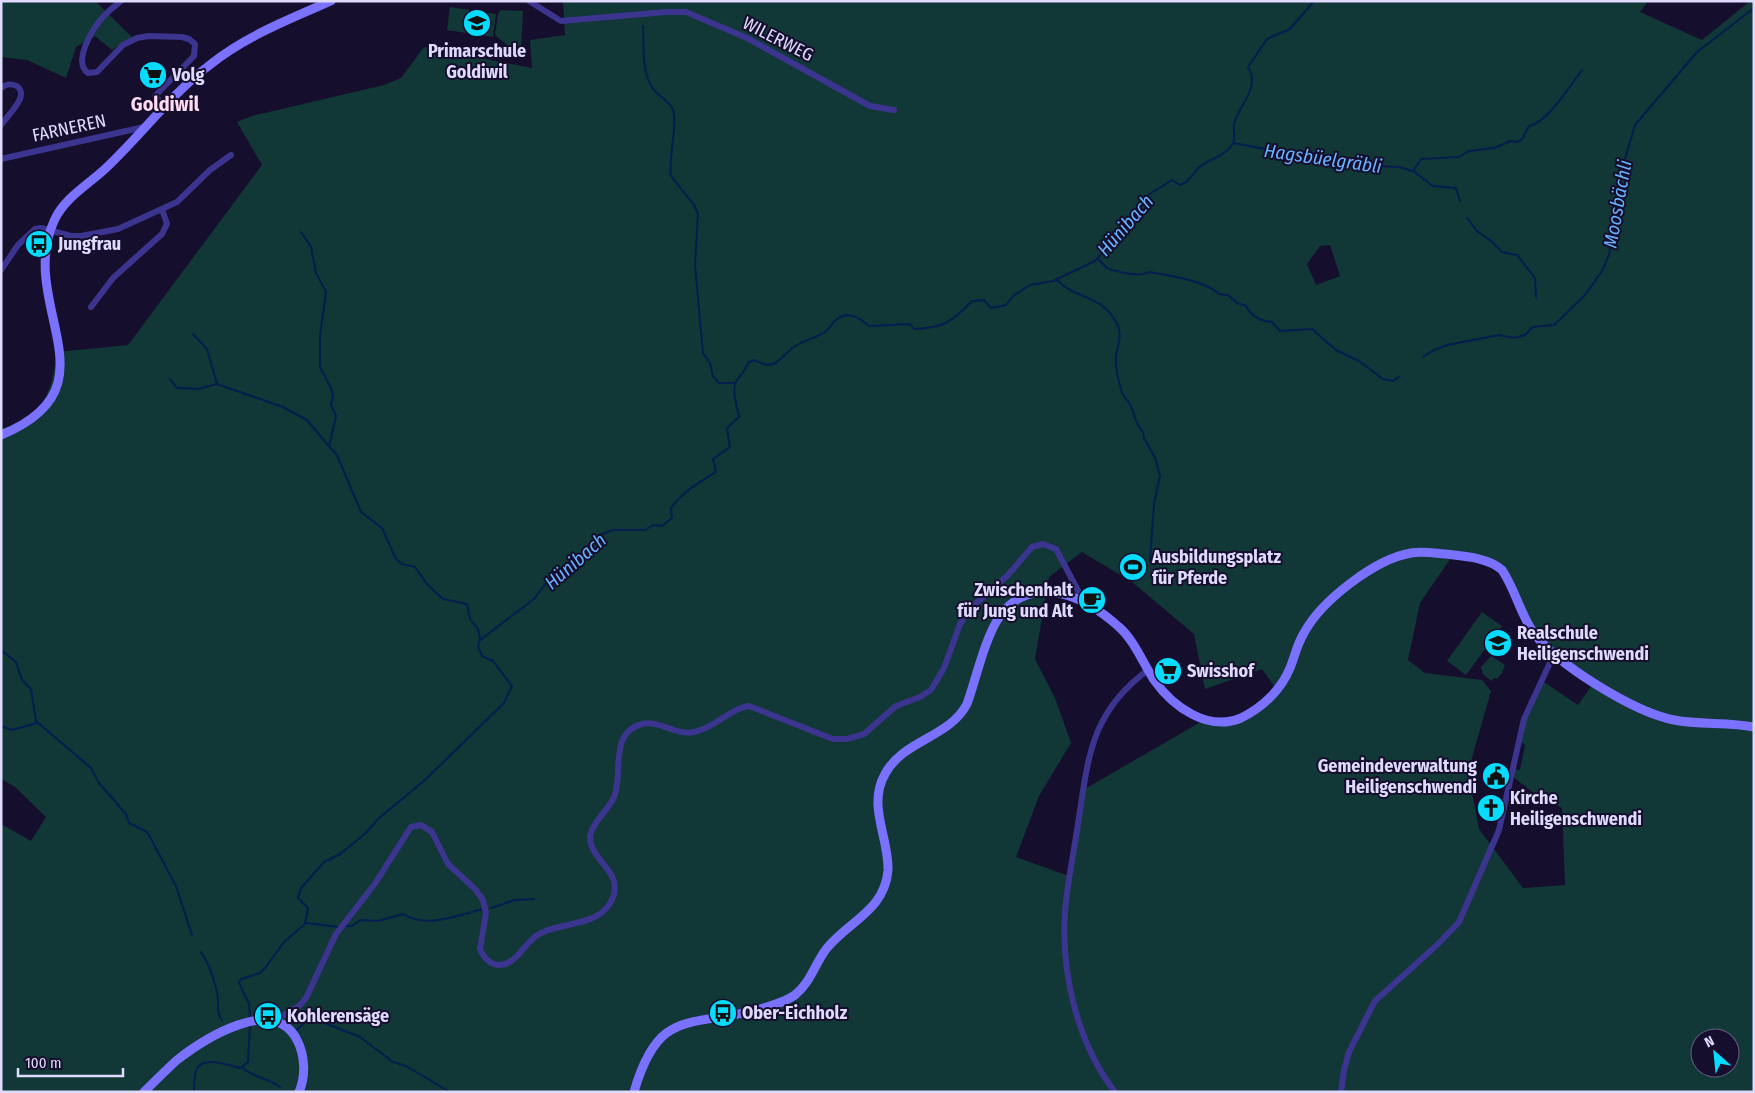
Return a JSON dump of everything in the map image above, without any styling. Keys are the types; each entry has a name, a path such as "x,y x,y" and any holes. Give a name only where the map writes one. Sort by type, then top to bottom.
{"street":[{"path":"121,1 104,15 96,26 83,55 82,68 88,73 97,72 118,49 137,38 157,35 189,38 195,47 194,56 155,96 165,106"},
{"path":"1,435 21,426 42,411 55,394 60,380 61,358 45,279 46,249 50,231 63,206 106,167 165,106 210,64 260,33 331,1"},
{"name":"WILERWEG","path":"529,1 561,21 686,12 747,38 870,106 894,110"},
{"name":"FARNEREN","path":"1,88 7,84 12,84 19,88 21,94 19,101 1,125"},
{"name":"FARNEREN","path":"1,159 144,127"},
{"path":"1,270 32,230 39,228 71,236 96,234 118,229 177,202 210,170 231,155"},
{"path":"91,307 113,278 162,234 167,224 162,209"},
{"path":"275,1020 299,1006 306,998 336,934 374,885 411,827 421,825 432,832 448,864 481,896 486,913 480,949 490,962 497,965 511,962 527,943 538,934 592,919 601,914 610,904 614,893 614,879 591,847 590,836 613,800 618,776 619,748 625,737 635,727 650,724 678,732 695,732 712,726 740,708 749,706 833,739 847,739 864,734 896,706 920,697 931,690 944,668 957,630 971,608 1014,568 1029,548 1040,544 1050,546 1060,555 1084,603"},
{"path":"634,1092 646,1057 663,1035 686,1023 752,1011 787,1000 805,985 829,946 873,908 883,892 888,869 877,804 884,775 901,754 948,726 959,717 967,704 995,625 1004,611 1024,596 1043,591 1064,593 1084,603 1119,627 1148,670 1170,698 1196,717 1211,722 1224,723 1243,717 1264,703 1282,684 1303,634 1322,608 1371,570 1394,558 1418,552 1478,560 1499,568 1504,574 1529,625 1544,645 1618,698 1649,713 1684,721 1754,727"},
{"path":"1341,1092 1345,1063 1369,1010 1378,997 1457,925 1499,830 1524,719 1554,654"},
{"path":"1114,1092 1096,1061 1075,1004 1066,962 1065,913 1093,742 1112,704 1131,683 1148,670"},
{"path":"144,1092 177,1060 229,1028 261,1020 275,1020 289,1028 300,1046 304,1070 299,1092"}],"green space":[{"path":"1,1 95,1 132,37 112,50 95,36 76,47 66,78 27,60 1,57"},
{"path":"563,1 1648,1 1640,12 1702,40 1749,2 1754,1 1754,1092 1,1092 1,824 31,841 46,817 15,787 1,779 1,429 27,417 43,401 52,380 57,352 128,345 262,165 237,122 252,116 384,85 401,78 424,47 532,68 530,40 565,35","holes":["1330,245 1340,276 1316,285 1307,264 1320,246","1082,552 1132,582 1194,634 1205,689 1262,669 1277,690 1229,722 1204,720 1083,790 1069,876 1016,857 1039,796 1071,743 1055,698 1035,659 1049,577","1453,555 1502,570 1544,645 1594,682 1578,705 1541,680 1524,719 1520,741 1525,745 1520,770 1513,769 1512,776 1535,794 1562,808 1565,885 1523,888 1479,829 1468,772 1491,691 1482,680 1425,673 1408,660 1420,603"]},
{"path":"450,7 496,14 493,37 447,30"},
{"path":"501,10 523,11 521,50 513,50 495,35 498,14"},
{"path":"1482,612 1502,626 1466,675 1447,661"},
{"path":"1491,656 1505,665 1497,679 1494,678 1491,681 1483,674 1481,667"}],"waterway":[{"name":"Hünibach","path":"250,1018 249,1004 239,983 241,979 260,973 283,943 305,924 308,908 298,898 301,888 324,862 340,854 366,833 378,819 425,780 504,703 512,686 493,661 482,656 478,646 480,640 534,599 547,582 584,552 600,535 613,530 645,530 653,525 662,526 672,518 671,508 675,502 716,472 713,459 730,447 727,428 739,417 734,388 748,363 754,360 770,365 776,363 798,344 825,332 840,317 853,316 869,326 910,324 914,329 932,327 953,319 972,301 984,300 991,308 1006,305 1013,296 1030,285 1053,281 1095,261 1140,209 1148,195 1172,180 1180,185 1184,184 1202,165 1231,147 1234,139 1234,124 1251,89 1251,74 1248,67 1267,39 1290,29 1314,1"},
{"name":"Moosbächli","path":"1423,357 1447,345 1499,335 1514,338 1525,335 1533,327 1554,325 1585,295 1602,271 1609,255 1616,213 1618,183 1635,125 1697,52 1754,8"},
{"path":"643,26 644,59 647,76 654,90 673,110 674,132 671,176 694,205 698,214 695,265 703,353 710,363 713,376 719,383 736,383"},
{"name":"Hagsbüelgräbli","path":"1413,171 1421,159 1459,157 1469,151 1494,148 1511,141 1517,142 1522,139 1529,126 1551,111 1582,70"},
{"name":"Hagsbüelgräbli","path":"1234,143 1274,151 1287,156 1308,152 1378,166 1399,167 1413,171 1433,186 1456,188 1460,201"},
{"name":"Hagsbüelgräbli","path":"1467,218 1477,231 1502,252 1517,255 1535,278 1536,298"},
{"path":"301,232 311,247 316,273 326,292 320,336 320,367 331,388 333,395 331,405 336,416 329,446 337,455 361,512 382,528 396,559 402,564 415,567 427,584 443,599 467,604 470,619 478,629 480,639"},
{"name":"Moosbächli","path":"1098,259 1107,268"},
{"name":"Moosbächli","path":"1109,269 1135,274 1149,272 1196,282 1213,289 1219,294 1228,295 1237,303 1246,306 1257,317 1272,322 1280,331 1312,329 1336,350 1359,361 1383,379 1393,381 1400,376"},
{"path":"1056,279 1071,290 1103,306 1118,326 1119,339 1116,360 1121,389 1155,458 1160,476 1154,504 1150,561"},
{"path":"193,334 207,349 217,384"},
{"path":"170,379 177,388 198,389 217,384 283,407 307,420 328,445"},
{"path":"1,650 16,662 22,680 31,689 36,721 91,768 99,783 126,814 129,823 147,832 176,886 192,935"},
{"path":"1,726 12,730 37,723"},
{"path":"491,908 515,900 534,899"},
{"path":"345,926 352,926 360,920 378,921 403,914 412,918 432,921 483,909"},
{"path":"306,923 338,927"},
{"path":"201,952 213,976 218,996 218,1010 222,1020"},
{"path":"296,1031 306,1021 317,1020 360,1037 393,1062 406,1066 450,1092"},
{"name":"Hünibach","path":"194,1092 196,1071 204,1063 216,1062 240,1068 248,1062 250,1025"},
{"path":"243,1068 280,1087"}],"place":[{"name":"Primarschule Goldiwil","path":"477,23"},
{"name":"Volg","path":"153,75"},
{"name":"Jungfrau","path":"39,244"},
{"name":"Ausbildungsplatz für Pferde","path":"1133,567"},
{"name":"Zwischenhalt für Jung und Alt","path":"1092,600"},
{"name":"Realschule Heiligenschwendi","path":"1498,643"},
{"name":"Swisshof","path":"1168,671"},
{"name":"Gemeindeverwaltung Heiligenschwendi","path":"1496,776"},
{"name":"Kirche Heiligenschwendi","path":"1491,808"},
{"name":"Ober-Eichholz","path":"723,1013"},
{"name":"Kohlerensäge","path":"268,1016"}],"district":[{"name":"Goldiwil","path":"165,104"}]}
